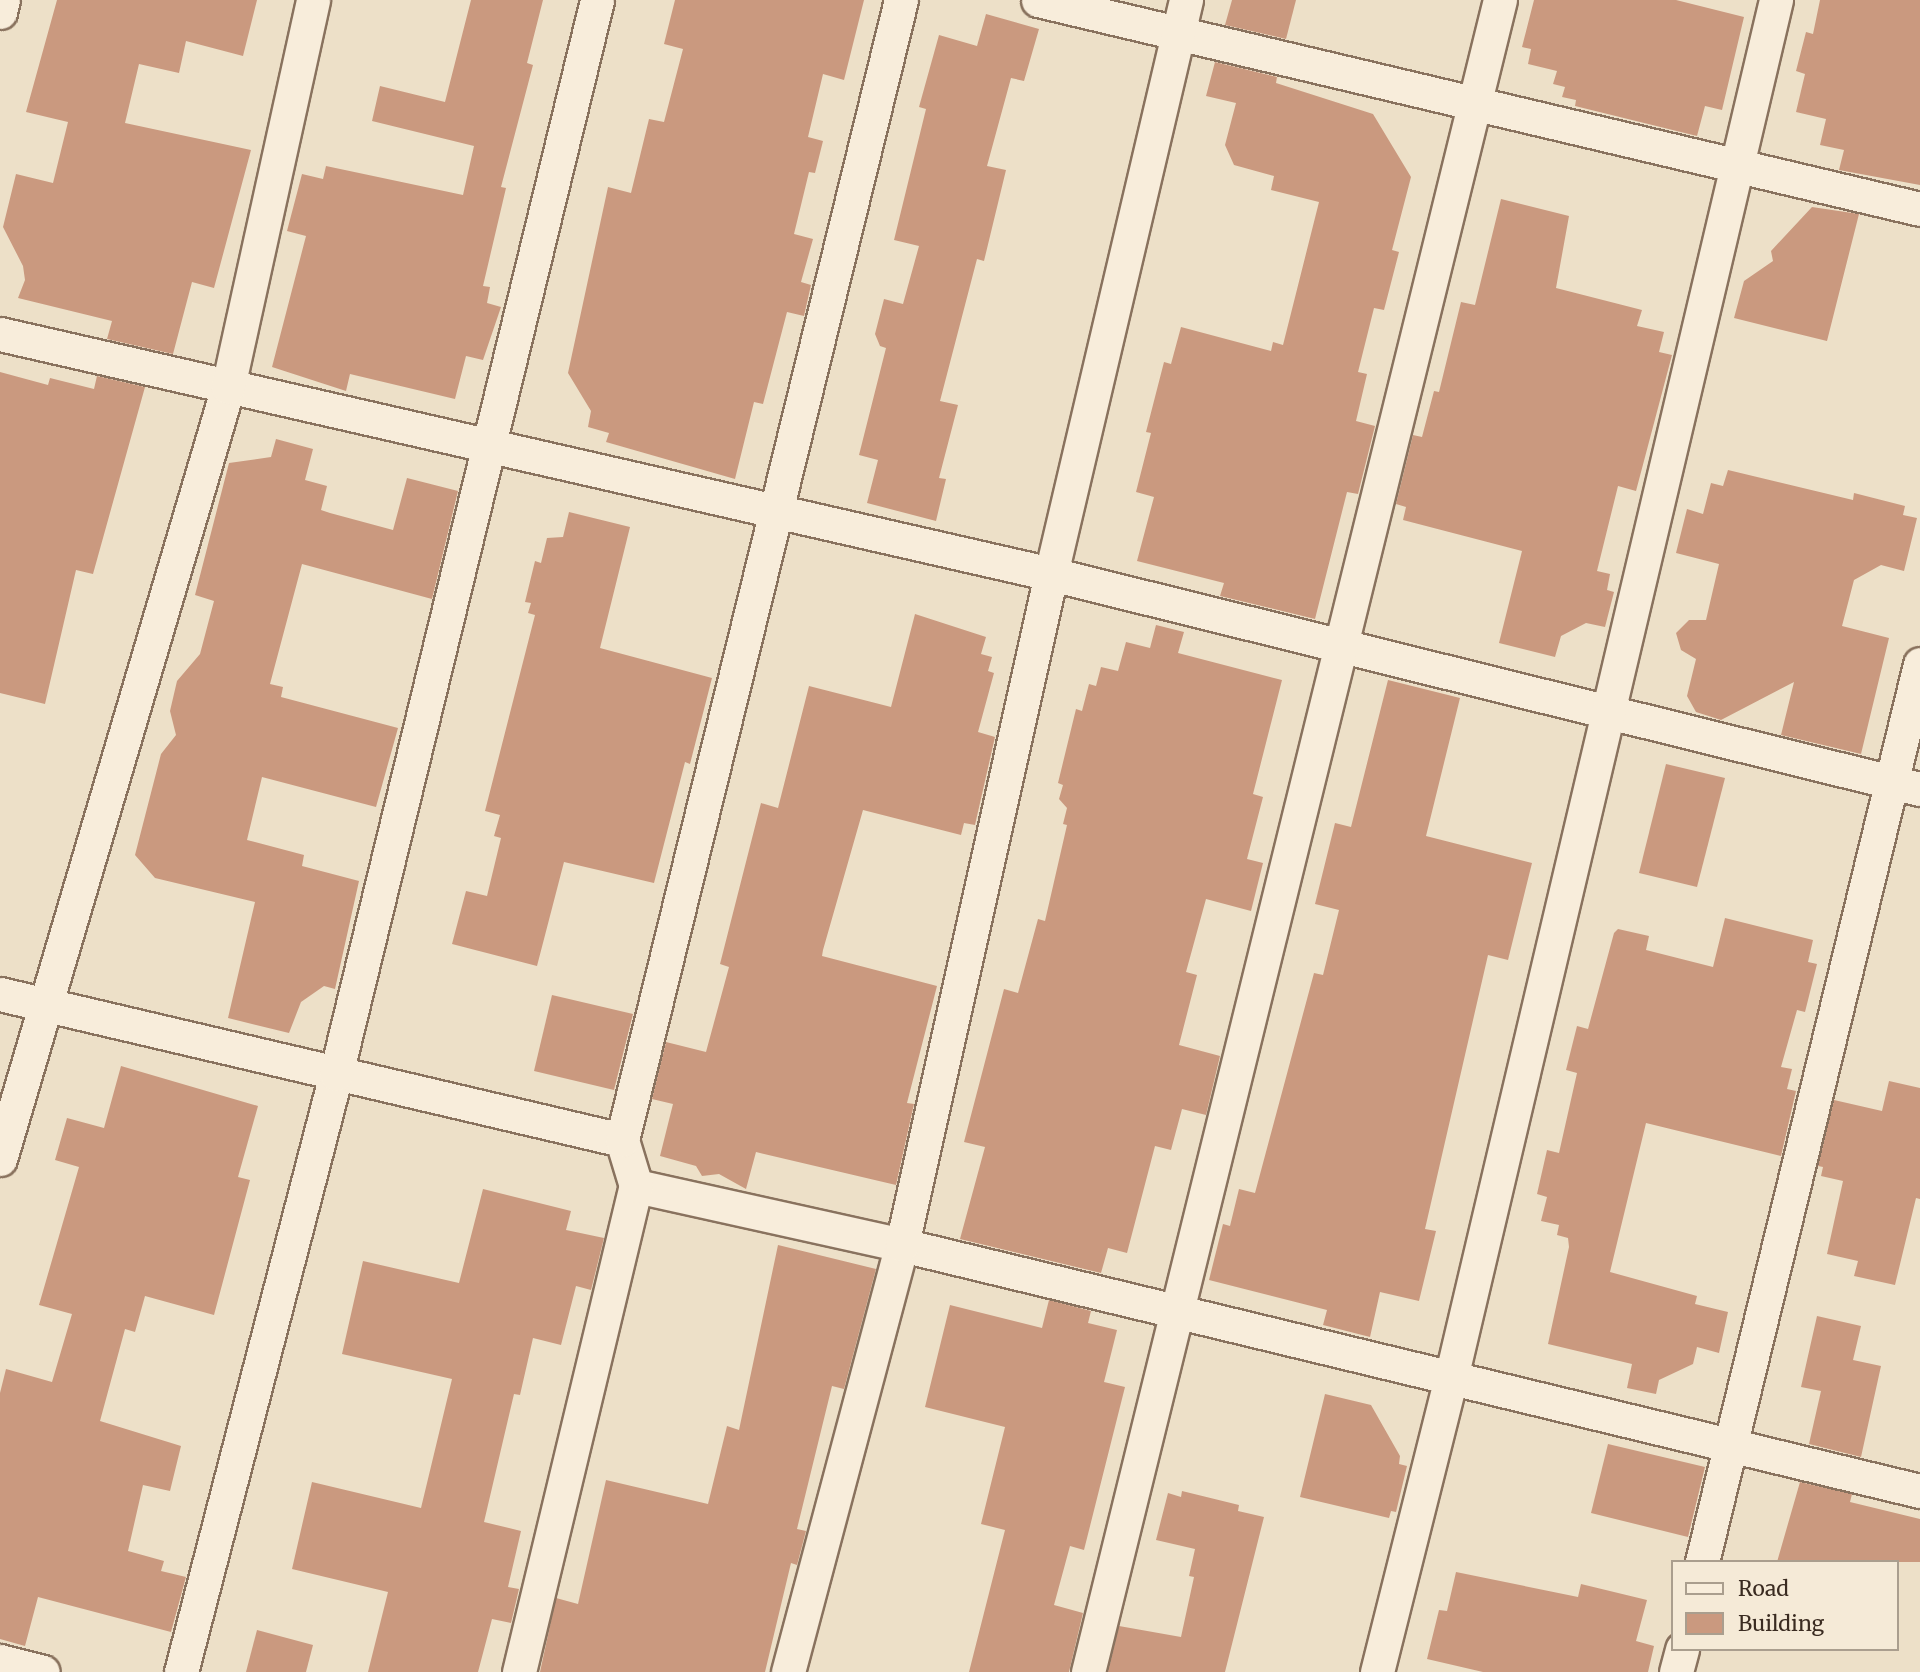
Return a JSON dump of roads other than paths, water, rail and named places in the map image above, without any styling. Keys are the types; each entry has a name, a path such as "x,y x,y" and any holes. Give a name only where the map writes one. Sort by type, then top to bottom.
{"street":[{"path":"0,12 3,0"},
{"path":"0,1159 43,1004 228,387 313,0"},
{"path":"181,1672 336,1074 597,0"},
{"path":"519,1672 636,1186 622,1139 901,0"},
{"path":"1038,0 1920,209"},
{"path":"788,1672 902,1245 1051,574 1186,0"},
{"path":"1088,1672 1500,0"},
{"path":"1377,1672 1451,1378 1776,0"},
{"path":"0,334 1051,574 1904,785"},
{"path":"1702,1560 1904,785 1920,664"},
{"path":"0,994 622,1139"},
{"path":"636,1186 902,1245 1920,1491"},
{"path":"1676,1672 1681,1651"},
{"path":"0,1661 43,1672"}]}
